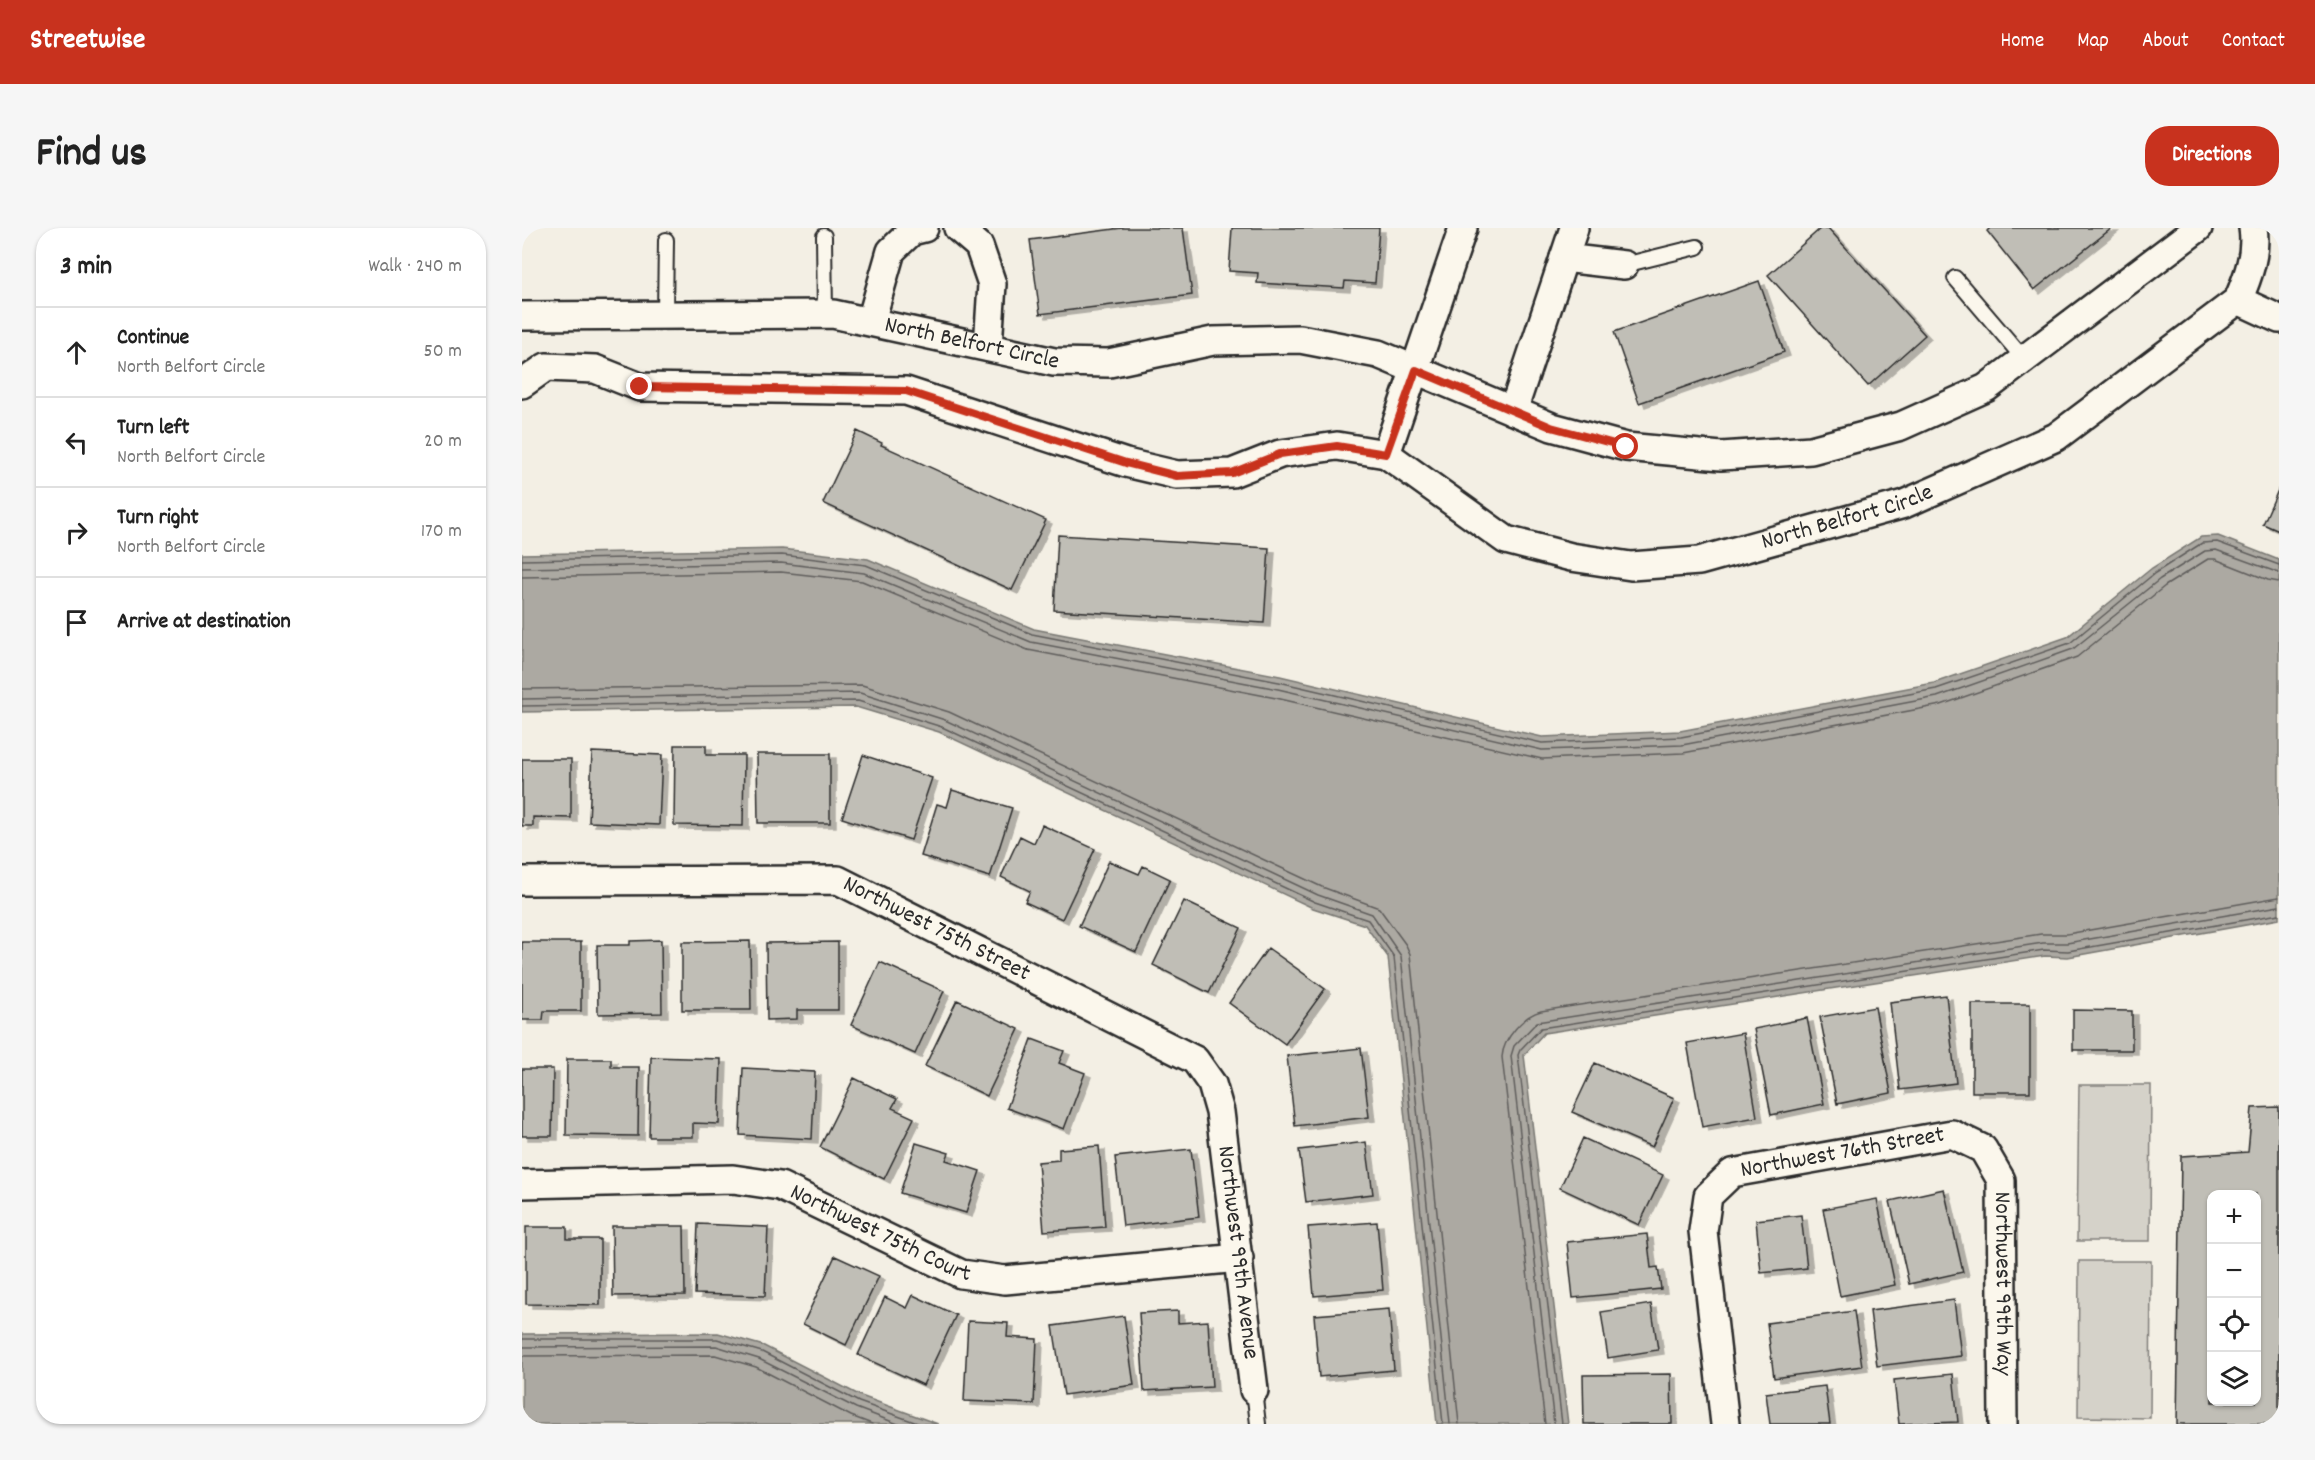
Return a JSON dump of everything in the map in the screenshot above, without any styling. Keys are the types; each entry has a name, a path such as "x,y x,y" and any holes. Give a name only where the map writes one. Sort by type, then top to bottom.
{"street":[{"path":"871,321 891,251 912,231 924,228"},
{"path":"958,228 979,246 992,284 988,347"},
{"path":"1386,454 1463,228"},
{"path":"1513,411 1574,228"},
{"name":"North Belfort Circle","path":"522,316 825,314 871,321 1054,362 1108,363 1213,341 1300,339 1378,354 1551,427 1626,447 1721,456 1811,450 1900,426 1986,388 2198,228"},
{"path":"2253,228 2253,255 2249,276 2238,300 2279,319"},
{"path":"1564,258 1624,265"},
{"name":"North Belfort Circle","path":"522,384 546,367 595,369 640,387 906,391 1126,463 1177,476 1232,473 1280,454 1337,446 1386,454 1506,540 1571,556 1631,566 1699,561 1905,504 2056,437 2238,300"},
{"name":"Northwest 75th Street","path":"522,881 838,880 1195,1060 1212,1084"},
{"name":"Northwest 99th Avenue","path":"1212,1084 1220,1112 1254,1390"},
{"name":"Northwest 76th Street","path":"1725,1424 1702,1231 1708,1196 1732,1173 1952,1134 1983,1149"},
{"name":"Northwest 99th Way","path":"1983,1149 2001,1180 2003,1424"},
{"name":"Northwest 75th Court","path":"522,1184 733,1179 780,1186 961,1274 1005,1280 1239,1258"}],"lane":[{"path":"824,236 825,314"},
{"path":"665,315 666,240"},
{"path":"1624,265 1697,247"},
{"path":"1955,278 2024,359"},
{"name":"Northwest 99th Avenue","path":"1254,1390 1258,1424"}],"shaded area":[{"path":"2079,1085 2151,1085 2150,1241 2077,1241"},
{"path":"2079,1261 2151,1261 2150,1418 2078,1417"}],"water":[{"path":"2218,536 2279,560 2279,919 2068,957 2045,956 1544,1033 1524,1055 1568,1424 1437,1424 1388,957 1365,925 1313,908 939,732 856,707 522,712 522,554 782,549 868,559 1034,629 1280,676 1542,737 1680,731 1934,683 2067,637 2152,568 2201,537"},
{"path":"718,1333 764,1346 861,1396 938,1424 522,1424 522,1334"}],"building":[{"path":"1122,228 1183,228 1192,295 1040,314 1030,240"},
{"path":"1232,228 1379,228 1375,283 1345,281 1344,288 1257,283 1258,273 1229,271"},
{"path":"1821,228 1828,228 1925,335 1868,386 1768,275"},
{"path":"1990,228 2112,228 2034,290 1987,231"},
{"path":"1759,281 1784,352 1639,403 1614,332"},
{"path":"857,431 882,443 881,445 1046,520 1012,590 823,503"},
{"path":"2279,488 2279,531 2263,524"},
{"path":"1058,535 1269,548 1264,623 1054,610"},
{"path":"675,745 706,745 706,755 744,755 743,826 674,825"},
{"path":"592,752 662,755 659,825 589,822"},
{"path":"757,754 830,754 830,823 758,823"},
{"path":"863,755 932,778 911,840 842,818"},
{"path":"522,759 571,759 571,818 533,817 533,826 522,826"},
{"path":"952,790 1012,808 990,877 921,856 937,804 947,807"},
{"path":"1042,825 1095,849 1062,919 1025,902 1030,891 1001,877 1020,836 1034,843"},
{"path":"1109,861 1139,874 1143,866 1170,879 1136,952 1079,926"},
{"path":"1184,901 1241,928 1209,993 1153,965"},
{"path":"661,940 662,1013 598,1014 597,945 630,945 630,941"},
{"path":"750,941 751,1010 682,1010 682,942"},
{"path":"522,942 581,942 581,1011 544,1011 543,1020 522,1020"},
{"path":"838,942 838,1010 797,1010 797,1019 767,1020 766,943"},
{"path":"1268,948 1325,989 1285,1044 1229,1003"},
{"path":"880,962 944,991 915,1054 851,1025"},
{"path":"1946,995 1956,1083 1900,1090 1890,1002"},
{"path":"957,1000 1019,1029 987,1096 925,1066"},
{"path":"1972,1004 2030,1004 2030,1092 1972,1092"},
{"path":"1875,1007 1891,1093 1837,1104 1820,1017"},
{"path":"2073,1010 2132,1011 2132,1050 2073,1050"},
{"path":"1807,1018 1824,1104 1771,1115 1754,1029"},
{"path":"1743,1033 1757,1117 1702,1127 1687,1043"},
{"path":"1032,1039 1064,1051 1059,1063 1085,1073 1064,1129 1007,1108"},
{"path":"1361,1048 1369,1117 1295,1126 1287,1056"},
{"path":"651,1057 721,1059 719,1124 693,1123 693,1137 649,1137"},
{"path":"567,1059 611,1059 611,1067 639,1067 638,1136 566,1135"},
{"path":"1595,1063 1674,1098 1652,1147 1572,1112"},
{"path":"743,1068 815,1072 812,1139 740,1135"},
{"path":"522,1069 553,1069 552,1136 522,1136"},
{"path":"854,1078 897,1099 892,1108 914,1118 884,1179 820,1147"},
{"path":"2279,1107 2279,1424 2177,1424 2181,1156 2248,1152 2252,1108"},
{"path":"1583,1138 1663,1175 1639,1225 1560,1188"},
{"path":"1366,1142 1373,1194 1306,1202 1299,1150"},
{"path":"916,1143 949,1153 946,1160 980,1171 966,1213 900,1193"},
{"path":"1099,1146 1105,1227 1044,1231 1038,1162 1059,1160 1059,1149"},
{"path":"1191,1149 1199,1217 1123,1226 1115,1157"},
{"path":"1944,1189 1963,1272 1909,1284 1890,1201"},
{"path":"1877,1199 1895,1285 1840,1296 1823,1209"},
{"path":"1801,1215 1807,1268 1761,1273 1756,1220"},
{"path":"1377,1222 1383,1290 1314,1296 1308,1227"},
{"path":"698,1224 768,1227 765,1296 695,1294"},
{"path":"612,1226 684,1226 685,1295 613,1296"},
{"path":"526,1227 567,1227 567,1239 600,1239 600,1305 526,1304"},
{"path":"1647,1234 1651,1268 1658,1267 1661,1289 1573,1298 1567,1242"},
{"path":"835,1256 879,1276 846,1345 803,1324"},
{"path":"913,1295 956,1315 923,1385 858,1355 885,1297 907,1308"},
{"path":"1954,1300 1961,1356 1877,1366 1870,1311"},
{"path":"1651,1304 1658,1350 1608,1358 1601,1312"},
{"path":"1389,1309 1394,1370 1319,1377 1314,1315"},
{"path":"1178,1311 1178,1323 1208,1321 1212,1387 1144,1391 1139,1313"},
{"path":"1854,1311 1862,1366 1774,1378 1767,1323"},
{"path":"1124,1316 1134,1385 1064,1395 1053,1326"},
{"path":"968,1321 1008,1323 1007,1337 1037,1339 1034,1404 964,1401"},
{"path":"1671,1374 1672,1424 1584,1424 1583,1375"},
{"path":"1953,1374 1958,1422 1899,1424 1894,1380"},
{"path":"1825,1386 1830,1424 1770,1424 1766,1393"}],"route":[{"path":"640,387 906,391 1011,427 1126,463 1177,476 1232,473 1280,454 1337,446 1386,454 1416,370 1551,427 1626,447"}]}
